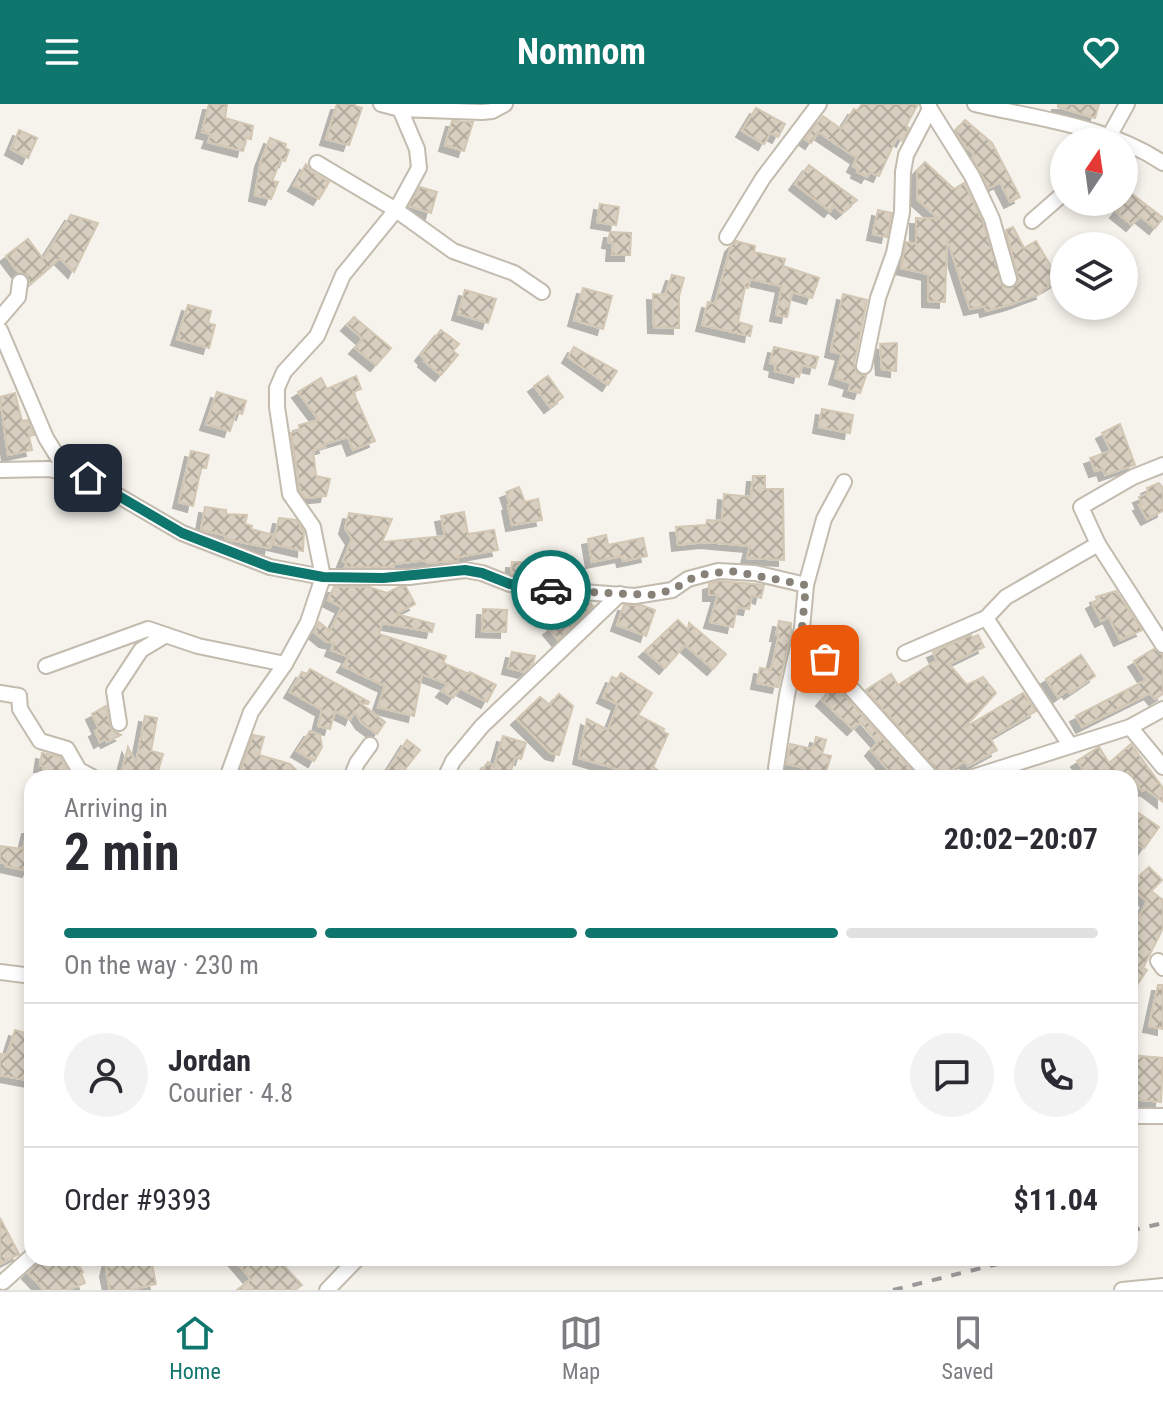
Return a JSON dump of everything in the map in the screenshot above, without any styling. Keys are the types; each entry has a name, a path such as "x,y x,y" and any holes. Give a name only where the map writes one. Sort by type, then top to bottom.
{"street":[{"path":"381,104 482,112 505,104"},
{"path":"727,237 763,178 819,104"},
{"path":"975,104 1068,128"},
{"path":"1113,128 1127,104"},
{"path":"230,770 251,712 285,664 308,622 323,577 313,527 290,494 277,388 284,372 317,336 343,275 396,210 420,164 404,107"},
{"path":"929,107 972,176 992,219 1009,279"},
{"path":"864,366 878,298 894,253 902,212 906,155 929,107"},
{"path":"1138,149 1163,163"},
{"path":"317,163 396,210 453,251 514,273 542,292"},
{"path":"1032,221 1050,205"},
{"path":"0,318 18,297 20,282"},
{"path":"0,330 46,438 67,472"},
{"path":"1163,465 1133,477 1081,507 1098,544 1163,645"},
{"path":"0,470 49,469 88,478 182,533 270,567 323,577 396,578 465,570 510,584 544,589 650,595 672,590 698,575 718,571 755,573 806,585"},
{"path":"776,768 787,695 802,628 806,585 824,519 844,482"},
{"path":"905,653 986,618 1006,597 1098,544"},
{"path":"449,770 482,726 620,594"},
{"path":"986,618 1070,745"},
{"path":"802,628 812,645 925,770"},
{"path":"46,666 148,629 198,646 285,664"},
{"path":"119,723 114,691 141,650 166,635"},
{"path":"0,693 19,696 20,709 40,741 67,749 79,770"},
{"path":"994,770 1130,727 1163,709"},
{"path":"1130,727 1163,767"},
{"path":"354,770 370,745"},
{"path":"0,972 24,975"},
{"path":"1138,1116 1163,1116"},
{"path":"4,1284 24,1264"},
{"path":"327,1290 350,1266"},
{"path":"1122,1290 1163,1286"}],"building":[{"path":"209,104 227,104 225,118 253,126 251,139 246,138 243,151 208,142 211,134 202,132"},
{"path":"337,104 355,104 362,108 349,145 326,139"},
{"path":"862,104 918,104 902,141 897,137 879,176 870,172 867,177 857,172 858,169 853,166 857,158 818,132 811,143 805,139 823,116 841,129 854,109 857,111"},
{"path":"1058,104 1099,104 1095,118 1058,107"},
{"path":"756,108 785,124 778,137 770,133 764,144 742,131"},
{"path":"965,120 992,143 1020,197 1010,202 1000,182 989,188 972,158 975,155 955,131"},
{"path":"452,121 473,122 464,151 445,145"},
{"path":"19,130 37,138 28,158 11,149"},
{"path":"270,138 286,144 285,148 289,150 285,161 281,159 272,181 278,182 271,199 255,195 261,161"},
{"path":"925,162 954,189 964,183 983,222 1003,287 1012,288 1019,281 1006,230 1013,227 1024,248 1036,241 1050,265 1050,286 1042,293 1012,304 986,311 985,306 970,309 947,238 945,302 928,301 928,274 901,268 906,242 916,244 916,218 939,219 917,199 917,171"},
{"path":"306,164 312,172 329,182 319,199 294,185"},
{"path":"809,165 857,200 842,213 834,206 830,211 795,184"},
{"path":"420,187 437,192 431,213 409,206"},
{"path":"1138,198 1163,218 1155,228 1140,216 1132,225 1121,216 1138,216"},
{"path":"600,204 619,207 616,225 597,222"},
{"path":"878,210 892,213 887,237 873,234"},
{"path":"71,215 98,223 74,272 60,258 30,284 27,275 18,272 6,256 28,239 43,259"},
{"path":"610,232 631,233 630,255 612,255 613,243 608,242"},
{"path":"736,241 755,246 754,252 785,259 783,266 819,278 812,298 792,292 787,317 776,315 782,286 750,279 748,288 745,287 738,322 752,326 750,336 702,325 708,302 715,304 731,246"},
{"path":"672,275 684,278 679,296 679,328 654,327 653,294 665,295"},
{"path":"583,288 612,296 603,329 574,320"},
{"path":"465,290 496,299 488,323 458,314"},
{"path":"843,294 867,300 854,364 857,373 866,376 860,393 849,390 851,383 835,378 842,354 831,351"},
{"path":"188,305 211,311 208,323 215,325 209,348 177,339"},
{"path":"354,317 391,348 376,365 355,348 363,339 347,325"},
{"path":"441,330 459,344 453,351 458,355 441,375 421,355"},
{"path":"897,343 896,371 882,369 880,344"},
{"path":"574,347 617,371 608,385 568,357"},
{"path":"774,347 818,357 815,368 802,365 799,377 775,371 776,365 770,363"},
{"path":"356,376 361,389 353,392 375,441 353,450 348,437 313,450 316,476 330,479 326,496 305,498 300,490 291,433 300,430 299,425 319,420 298,392 321,378 327,389"},
{"path":"548,376 563,397 550,407 534,386"},
{"path":"217,392 246,401 242,414 236,412 230,431 206,424"},
{"path":"15,393 22,421 28,420 34,435 29,436 32,450 8,455 0,397"},
{"path":"822,409 853,415 850,433 819,427"},
{"path":"1120,424 1135,465 1105,475 1103,469 1095,471 1090,458 1111,451 1102,433"},
{"path":"191,451 209,455 206,468 201,468 193,506 179,502"},
{"path":"753,476 765,476 765,489 783,489 784,560 747,558 750,546 706,542 678,545 676,527 706,525 707,520 722,521 724,494 751,497"},
{"path":"1159,483 1163,488 1163,511 1147,519 1139,505 1142,504 1139,497 1149,493 1147,488"},
{"path":"519,487 525,502 538,499 542,520 512,525 506,492"},
{"path":"205,507 226,510 226,514 247,515 245,524 252,526 251,529 273,535 270,548 201,530"},
{"path":"464,512 468,534 494,530 498,550 458,557 458,561 449,562 452,561 427,563 426,560 394,564 394,567 345,567 347,562 343,561 352,539 345,528 349,513 392,519 382,542 445,536 441,516"},
{"path":"279,518 296,520 304,531 303,551 273,544"},
{"path":"606,535 608,545 643,538 647,556 623,561 622,556 592,562 588,539"},
{"path":"512,562 541,563 540,578 511,574"},
{"path":"719,581 764,585 761,598 752,595 749,609 737,607 733,627 710,622 718,595 709,595 709,584"},
{"path":"334,587 369,587 387,593 406,587 415,604 396,614 434,624 432,632 382,623 379,634 446,656 443,663 496,685 487,702 460,688 453,698 442,691 448,684 422,674 414,716 378,707 385,686 343,666 349,657 331,650 334,643 325,641 314,632 319,622 330,631 342,607 328,600"},
{"path":"1116,591 1142,630 1120,640 1109,617 1101,621 1092,603 1097,600 1096,597"},
{"path":"577,602 593,606 558,640 549,629 555,625 551,621"},
{"path":"624,605 641,605 655,610 646,636 617,625"},
{"path":"483,609 507,610 506,632 482,631"},
{"path":"678,620 688,630 689,623 726,654 713,669 685,645 665,668 645,651"},
{"path":"779,621 791,623 791,633 778,687 757,683 760,668 771,670"},
{"path":"971,635 972,638 978,635 984,647 949,664 967,685 983,677 996,693 964,728 1023,693 1036,711 990,738 997,750 968,766 965,761 951,770 937,770 866,690 891,674 898,685 937,660 933,652"},
{"path":"1154,649 1163,655 1163,694 1155,699 1150,693 1082,727 1076,716 1146,680 1134,661"},
{"path":"512,652 535,656 533,663 524,672 508,668"},
{"path":"1081,655 1095,676 1070,693 1068,690 1058,697 1046,679"},
{"path":"310,669 369,702 359,702 385,722 377,734 362,723 354,711 351,719 335,711 330,729 318,726 322,710 290,692 302,672 307,674"},
{"path":"621,673 652,693 638,715 668,734 653,767 657,770 621,770 579,758 587,719 608,730 618,704 603,697 612,677 617,679"},
{"path":"834,686 912,770 888,770 871,750 878,742 860,722 853,729 822,700"},
{"path":"559,694 573,706 559,755 551,753 517,719 540,697 550,705"},
{"path":"106,706 111,729 121,735 100,742 95,731 99,729 92,714"},
{"path":"145,716 157,718 151,751 163,754 158,770 122,770 128,747 136,763"},
{"path":"310,731 320,735 322,747 314,761 297,751"},
{"path":"253,735 264,737 259,755 290,764 296,770 241,770"},
{"path":"503,736 526,743 521,759 515,757 511,770 482,770 488,762 494,767"},
{"path":"816,737 826,740 822,754 831,756 827,770 805,770 787,764 790,744 813,749"},
{"path":"407,740 420,750 404,770 388,770"},
{"path":"1131,744 1163,788 1163,802 1146,789 1142,791 1138,785 1138,770 1083,770 1077,761 1099,747 1109,763"},
{"path":"42,753 60,757 67,769 43,770 44,766 40,766"},
{"path":"1138,813 1159,827 1144,848 1138,844"},
{"path":"24,845 24,870 0,862 0,846 23,849"},
{"path":"1149,867 1162,880 1151,891 1163,900 1163,928 1143,968 1147,970 1138,984 1138,920 1147,901 1138,894 1138,877"},
{"path":"1158,985 1163,985 1163,1029 1149,1026"},
{"path":"15,1030 24,1033 24,1080 0,1075 0,1054 7,1055"},
{"path":"1138,1056 1163,1058 1161,1102 1138,1100"},
{"path":"0,1218 19,1254 0,1264"},
{"path":"35,1266 79,1266 85,1283 68,1290 44,1290 28,1273"},
{"path":"107,1266 152,1266 156,1284 130,1290 110,1290"},
{"path":"240,1266 284,1266 302,1285 295,1290 237,1290 251,1279"}],"railway":[{"path":"1138,1229 1163,1223"},
{"path":"893,1290 990,1266"}],"way so far":[{"path":"551,590 650,595 672,590 698,575 718,571 755,573 806,585 802,628 825,659"}],"route":[{"path":"88,478 182,533 270,567 323,577 383,578 465,570 510,584 551,590"}]}
